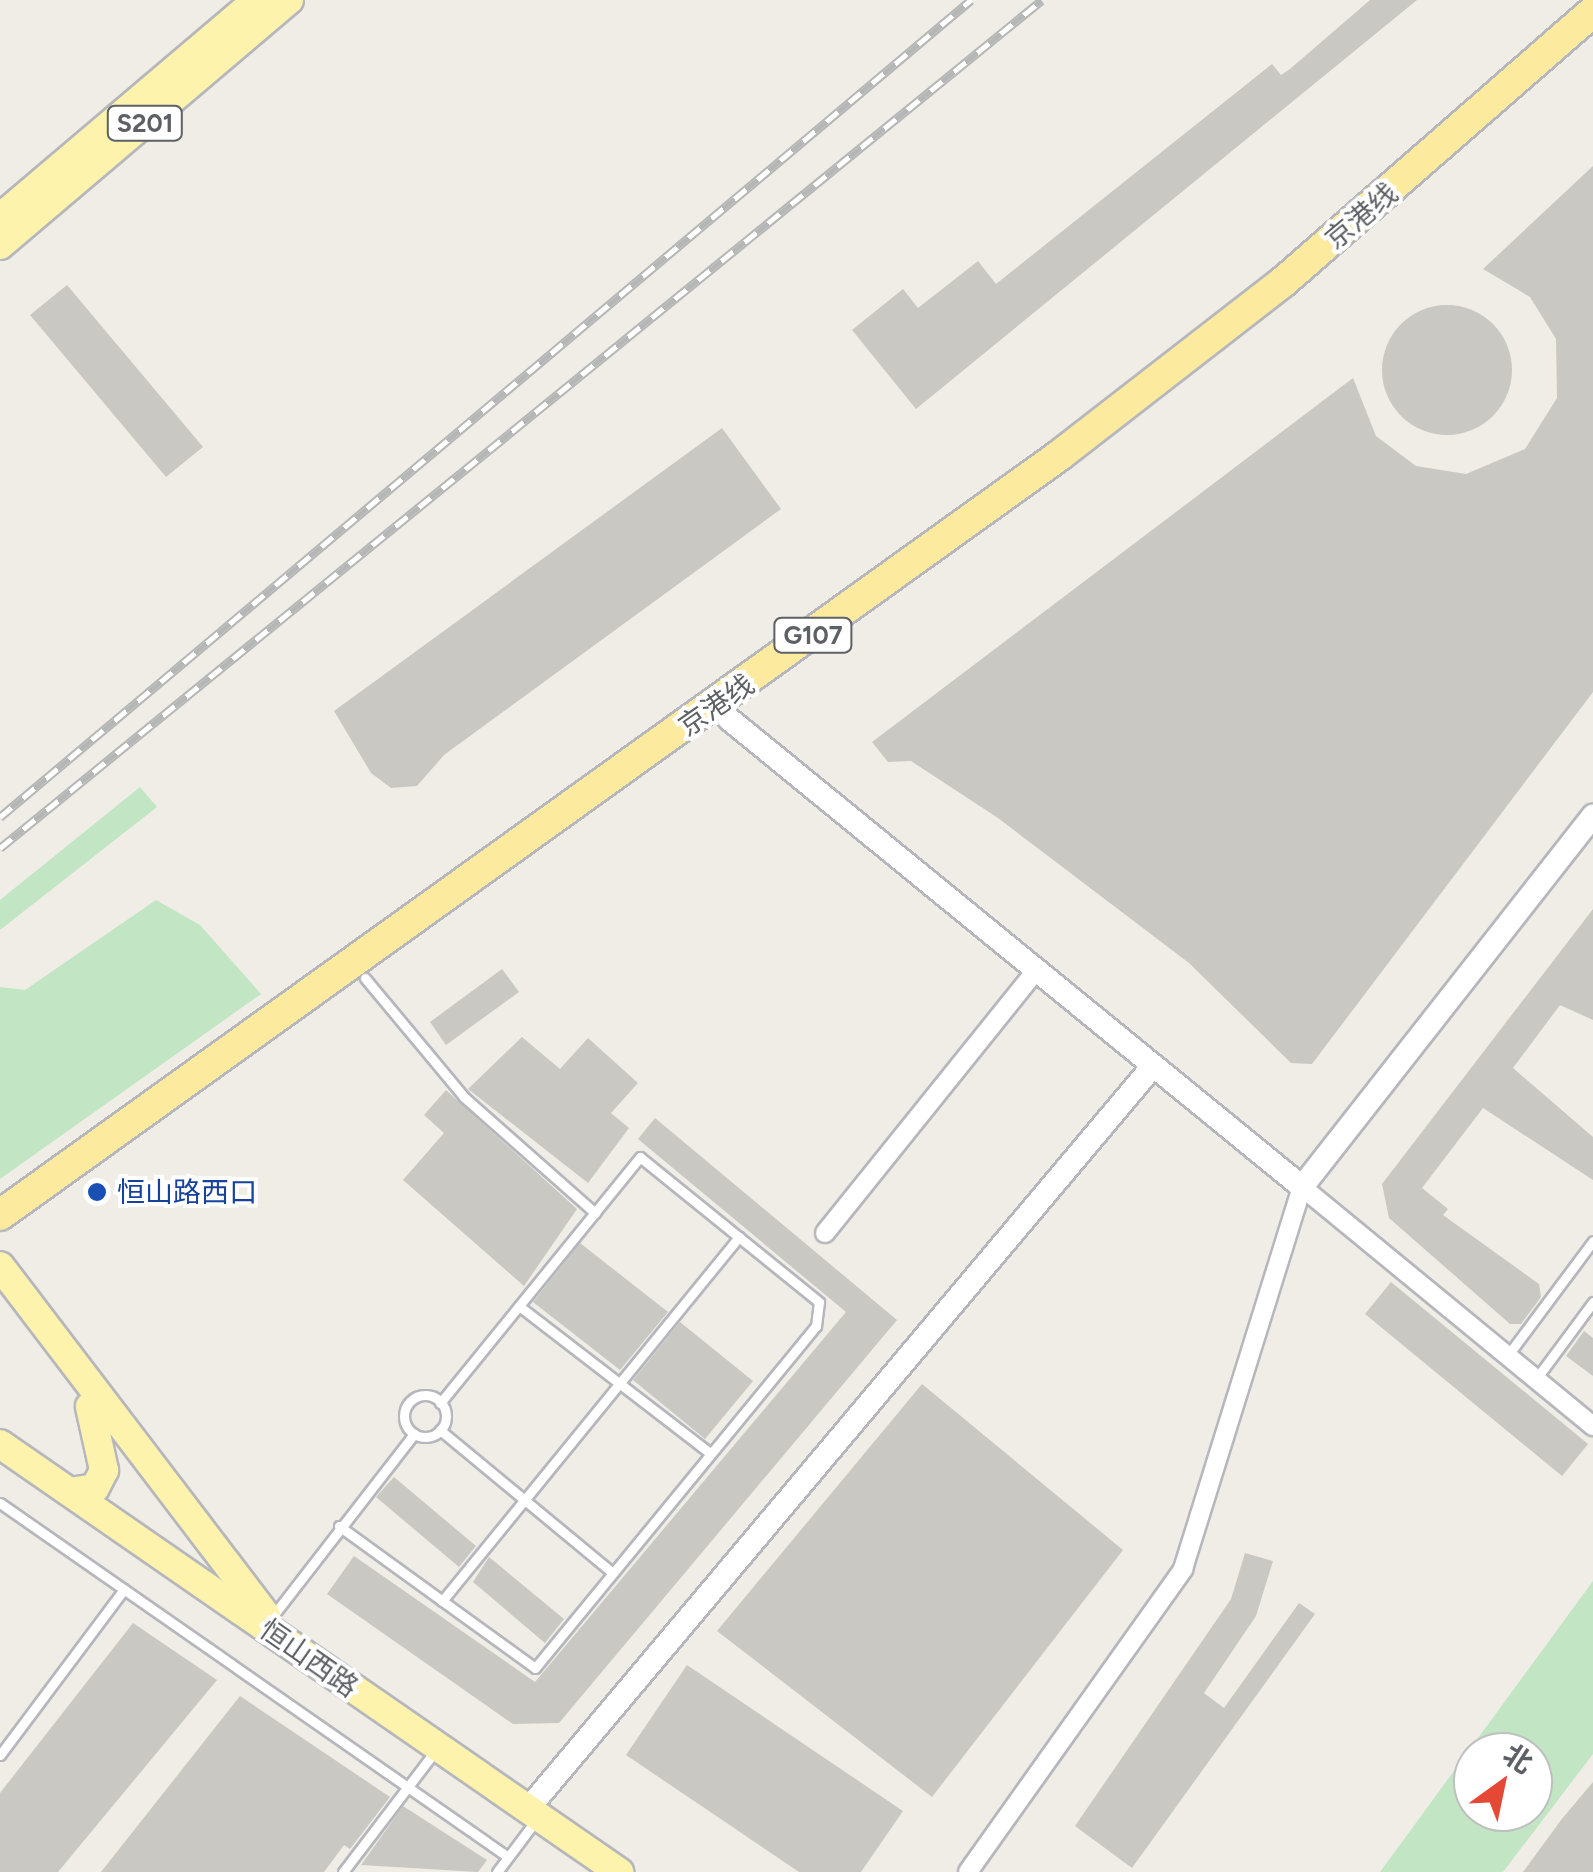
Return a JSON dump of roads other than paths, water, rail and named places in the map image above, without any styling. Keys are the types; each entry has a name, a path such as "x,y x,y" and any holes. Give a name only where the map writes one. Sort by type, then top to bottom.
{"highway":[{"name":"京港线","path":"0,1215 1060,455 1282,282 1593,12"},
{"name":"京港线","path":"0,1238 729,719 1227,351 1593,38"}],"main road":[{"name":"S201","path":"0,218 257,0"},
{"name":"S201","path":"0,246 289,0"},
{"path":"0,1266 72,1370 270,1619 307,1657"},
{"path":"70,1492 95,1488 106,1452 72,1370"},
{"name":"恒山西路","path":"0,1444 619,1872"}],"street":[{"path":"729,719 1593,1426"},
{"path":"968,1872 1183,1569 1302,1188 1593,816"},
{"path":"825,1232 1036,970"},
{"path":"533,1813 1153,1066"}],"lane":[{"path":"366,978 464,1097 595,1213"},
{"path":"339,1526 535,1668 820,1313 819,1302 640,1157 440,1403 440,1430"},
{"path":"442,1601 739,1237"},
{"path":"1507,1356 1593,1241"},
{"path":"1536,1379 1593,1302"},
{"path":"519,1306 710,1454"},
{"path":"414,1434 404,1420 411,1400 440,1403"},
{"path":"270,1619 414,1434 440,1430 613,1573"},
{"path":"0,1503 508,1857"},
{"path":"0,1754 124,1589"},
{"path":"344,1872 438,1747"},
{"path":"497,1872 533,1813"}],"railway":[{"path":"0,817 971,0"},
{"path":"0,848 1042,0"}],"place":[{"name":"恒山路西口","path":"97,1192"}]}
